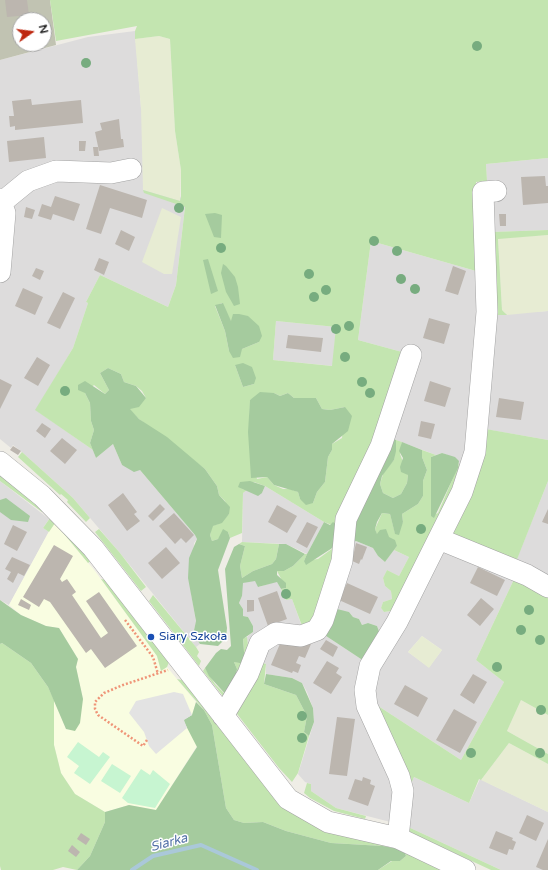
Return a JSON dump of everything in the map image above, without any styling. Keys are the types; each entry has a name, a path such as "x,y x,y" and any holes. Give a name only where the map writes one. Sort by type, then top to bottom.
{"street":[{"path":"0,272 4,212 1,201 28,181 56,171 111,173 131,169"},
{"path":"398,838 403,791 399,776 367,706 365,690 370,666 397,622 462,492 475,452 487,312 483,192 496,191"},
{"path":"223,716 248,674 260,643 276,634 301,636 317,630 323,620 342,561 346,519 390,426 411,355"},
{"path":"0,462 42,496 93,548 288,799 328,822 398,838 465,870"},
{"path":"439,538 527,575 548,587"}],"path":[{"path":"153,657 158,674"},
{"path":"147,740 143,746 98,715 95,709 95,702 98,697 116,688 168,671 172,666"}],"shaded area":[{"path":"0,0 50,0 52,12 12,12 12,52 30,52 0,60"},
{"path":"52,15 56,45 52,46"},
{"path":"135,31 141,108 185,207 176,285 168,307 100,275 86,302 88,303 73,348 36,410 93,450 96,458 113,444 122,465 140,470 195,535 197,539 194,543 191,593 196,622 193,635 200,644 196,647 120,553 73,498 22,452 13,445 11,448 0,439 0,60 31,52 52,52 52,46 88,37"},
{"path":"159,36 170,39 175,131 181,170 180,201 143,190 141,108 135,39"},
{"path":"548,158 548,230 492,232 488,204 486,164"},
{"path":"162,208 181,217 172,274 164,274 142,262"},
{"path":"548,235 548,311 507,315 502,310 498,238"},
{"path":"371,241 476,271 479,315 548,311 548,440 473,427 462,465 459,464 459,461 442,453 436,455 388,437 402,352 358,340"},
{"path":"276,321 336,327 333,366 273,360"},
{"path":"0,481 49,519 43,528 49,532 9,605 0,600"},
{"path":"548,481 548,592 516,575 476,660 504,682 461,760 369,700 371,710 403,777 406,788 409,789 414,777 469,803 480,779 548,812 548,870 501,870 406,826 336,808 311,791 311,784 305,782 298,774 314,722 313,708 307,692 302,683 292,678 266,674 266,664 258,661 254,669 249,666 250,662 247,637 253,632 253,626 248,617 243,616 243,609 239,603 242,596 242,583 255,580 259,587 277,581 286,600 292,599 306,638 314,636 320,632 364,661 380,634 377,626 368,623 362,625 359,619 353,617 349,612 333,610 338,593 337,588 330,585 339,556 340,539 352,543 356,541 373,548 378,556 385,562 394,550 409,557 399,576 387,570 383,578 385,586 391,591 392,599 383,602 381,608 384,612 391,611 415,570 433,531 514,566","holes":["422,636 442,650 429,667 408,652"]},
{"path":"265,486 324,522 307,554 286,544 242,542 243,493 247,490 262,493"},
{"path":"54,522 95,571 157,656 161,670 167,667 196,702 192,715 184,720 197,746 156,810 129,805 105,812 75,794 61,773 54,745 54,700 66,729 83,699 76,667 78,659 59,628 46,626 21,615 9,605"},
{"path":"422,636 442,650 429,668 408,652"},
{"path":"174,692 183,694 192,715 184,720 187,728 156,754 149,746 144,732 129,713 136,701"},
{"path":"521,700 548,715 548,754 507,731"},
{"path":"509,743 548,764 548,812 481,780"}],"green space":[{"path":"50,0 548,0 548,158 486,164 487,181 476,182 476,271 371,241 358,340 402,352 405,355 342,529 324,522 265,486 254,482 241,482 242,489 247,490 243,493 242,533 230,538 228,532 212,541 210,535 212,526 218,524 229,514 225,501 219,495 217,486 205,469 139,419 129,409 146,398 142,391 136,386 124,382 121,374 108,368 100,373 109,390 105,394 94,385 85,393 90,403 91,421 94,430 90,443 93,450 35,410 73,348 88,303 86,302 100,275 168,307 176,285 185,207 144,193 143,190 180,201 181,197 181,170 175,131 170,39 159,36 135,39 135,31 137,26 56,41","holes":["222,303 231,322 259,342 242,349 229,351 225,331 215,306","276,321 336,327 332,366 273,360","235,365 254,384 243,387","274,393 280,396 288,393 294,398 316,398 322,409 330,410 345,407 342,438 332,444 332,450 328,457 325,482 317,492 313,503 300,499 298,492 290,489 283,489 274,485 267,477 257,479 249,446 250,400"]},
{"path":"215,213 222,215 221,238 214,237 205,214"},
{"path":"548,230 548,235 498,239 502,310 507,315 490,315 492,232"},
{"path":"208,259 218,291 211,294 203,260"},
{"path":"223,264 235,277 240,304 234,306 226,292 221,273"},
{"path":"223,303 231,321 233,314 239,314 248,316 259,326 262,336 259,342 242,349 240,357 233,358 229,351 225,331 215,305"},
{"path":"243,363 252,367 256,378 254,384 243,387 235,365"},
{"path":"108,368 121,374 124,382 136,386 146,398 139,407 130,409 139,419 167,437 205,469 217,486 219,495 230,507 229,514 222,523 213,526 210,535 212,541 218,539 223,529 228,532 230,538 218,570 227,628 226,638 218,646 200,644 193,635 196,621 188,578 189,558 197,539 195,535 140,470 134,472 122,465 113,444 96,458 90,443 94,430 91,421 90,403 85,393 78,390 78,385 85,381 105,394 109,390 100,373"},
{"path":"260,392 274,393 280,396 288,393 294,398 316,398 322,409 330,410 345,407 352,416 348,431 332,444 332,450 328,457 325,482 317,492 313,503 306,505 300,499 298,492 274,485 267,477 251,478 248,432 250,400"},
{"path":"480,428 548,440 548,481 514,567 446,537"},
{"path":"388,437 396,440 396,451 394,460 382,476 380,484 383,493 393,498 401,494 407,483 408,475 401,472 400,467 403,458 399,451 402,442 422,450 422,457 427,470 423,481 423,496 418,504 402,514 403,522 399,535 395,534 390,514 382,513 377,522 375,529 377,534 380,530 386,529 389,537 395,540 397,546 385,562 378,556 373,548 356,541 352,543 349,535"},
{"path":"396,440 402,442 400,454 408,475 407,483 401,494 393,498 383,493 380,484 384,471 394,460"},
{"path":"422,450 436,455 431,457 431,516 438,513 459,464 462,465 468,460 391,611 384,612 381,608 383,602 392,599 391,591 385,586 383,578 387,570 399,576 409,557 394,550 397,546 377,535 375,529 382,513 390,514 395,533 403,522 402,514 418,504 423,496 423,481 427,470 422,457"},
{"path":"22,452 73,498 90,518 86,522 67,502 68,500 61,494 60,495 18,457"},
{"path":"442,453 455,457 459,461 458,468 434,518 431,516 431,457"},
{"path":"0,471 44,508 42,512 0,481"},
{"path":"250,481 265,486 262,493 258,496 238,487 240,482"},
{"path":"6,498 30,516 28,522 11,520 0,512 0,500"},
{"path":"50,518 93,559 88,563 55,523 49,532 43,528"},
{"path":"324,522 330,525 333,522 342,529 340,543 306,565 304,561"},
{"path":"99,529 120,553 146,587 141,591 95,532"},
{"path":"242,542 279,544 276,559 272,564 253,571 242,578 240,566 245,546 239,544"},
{"path":"340,543 330,585 305,634 292,599 286,600 281,589 286,588 277,571 284,571 293,566 305,554 307,554 304,561 318,559"},
{"path":"239,544 245,546 240,566 242,578 253,571 272,564 276,559 279,544 286,544 305,554 293,566 284,571 277,571 277,575 286,583 286,588 281,589 277,582 258,587 255,581 243,583 242,596 239,603 243,609 243,616 248,617 253,626 253,632 243,639 245,664 234,662 237,669 236,677 229,698 209,676 205,668 216,653 221,649 227,650 231,646 225,569 234,547"},
{"path":"516,575 548,592 548,715 521,700 507,731 548,754 548,764 509,743 481,780 479,779 469,803 414,777 409,789 369,700 461,760 504,682 476,660"},
{"path":"101,579 106,580 169,662 167,667 161,671 157,656"},
{"path":"153,595 196,647 199,652 197,656 201,661 199,666 149,601"},
{"path":"0,600 21,615 46,626 59,628 78,659 76,667 83,699 80,723 75,731 66,729 48,687 31,663 2,643 0,644"},
{"path":"337,609 349,612 353,617 359,619 362,625 368,623 377,626 380,634 364,661 320,632"},
{"path":"247,637 250,662 235,692 236,694 230,700 226,700 203,671 205,668 215,684 229,698 237,683 237,669 234,662 245,663 243,638"},
{"path":"2,643 31,663 48,687 54,700 54,745 61,773 75,794 105,812 105,822 90,856 77,870 63,867 53,870 1,870 0,644"},
{"path":"257,661 266,664 264,684 296,695 307,716 304,732 309,736 298,773 292,782 279,768 234,710"},
{"path":"266,674 292,678 302,683 313,708 314,722 309,736 304,732 307,716 296,695 264,684"},
{"path":"177,679 191,682 286,801 404,847 442,870 378,870 392,861 400,861 406,856 404,850 383,846 331,843 286,831 263,822 244,823 234,820 226,808 212,725 204,710"},
{"path":"196,702 204,710 212,725 226,808 234,820 244,823 263,822 286,831 331,843 383,846 404,850 406,856 400,861 391,861 378,870 77,870 90,856 105,822 105,812 129,805 156,810 197,747 183,720 192,715"},
{"path":"78,742 99,757 103,752 110,757 90,784 74,773 79,766 67,757"},
{"path":"112,764 131,776 120,793 101,781"},
{"path":"141,769 150,775 153,770 170,784 155,808 128,803 122,798"},
{"path":"307,783 311,784 311,791 336,808 366,816 365,819 334,811 310,798 304,793"},
{"path":"406,826 501,870 491,870 405,830"}],"building":[{"path":"5,0 27,0 29,12 12,12 12,17 7,17"},
{"path":"31,99 32,105 81,100 83,123 15,130 15,126 10,127 9,116 14,116 12,101"},
{"path":"119,119 121,139 123,139 124,147 99,151 95,132 102,130 100,123"},
{"path":"44,137 46,158 9,162 7,141"},
{"path":"79,141 86,141 85,151 79,151"},
{"path":"93,147 98,147 99,156 94,156"},
{"path":"545,176 546,186 548,186 548,203 523,205 521,177"},
{"path":"100,185 147,200 142,218 110,208 101,234 86,229"},
{"path":"55,196 80,204 74,221 53,214 51,220 38,216 42,204 51,207"},
{"path":"26,207 35,210 32,219 24,217"},
{"path":"499,214 506,214 506,226 500,226"},
{"path":"121,230 135,237 129,251 115,244"},
{"path":"99,258 109,262 104,275 94,270"},
{"path":"453,266 466,271 458,295 445,291"},
{"path":"36,268 44,271 40,280 32,276"},
{"path":"23,288 43,297 35,315 15,306"},
{"path":"63,292 75,298 60,329 47,323"},
{"path":"429,318 450,324 444,344 423,338"},
{"path":"288,335 323,338 321,352 286,348"},
{"path":"37,357 50,365 38,386 24,378"},
{"path":"0,379 12,385 0,409"},
{"path":"430,381 451,388 445,407 424,401"},
{"path":"499,398 524,402 521,420 496,417"},
{"path":"421,421 435,424 431,439 418,436"},
{"path":"42,423 51,429 45,438 36,431"},
{"path":"62,438 77,450 65,464 50,451"},
{"path":"13,446 21,451 18,455 10,450"},
{"path":"123,493 137,512 134,514 140,521 127,531 108,505"},
{"path":"160,504 165,509 153,521 148,516"},
{"path":"277,505 297,516 287,533 268,522"},
{"path":"548,509 548,524 542,522"},
{"path":"174,513 194,535 186,543 181,538 175,544 159,526"},
{"path":"307,522 318,527 307,548 296,542"},
{"path":"13,525 27,532 17,551 4,544"},
{"path":"356,543 367,547 359,564 352,561"},
{"path":"54,545 73,556 60,579 62,582 67,579 76,592 72,595 101,638 108,633 86,601 99,592 137,646 105,668 91,649 86,653 50,602 44,599 39,607 23,597"},
{"path":"166,547 180,563 162,579 148,563"},
{"path":"12,557 30,565 24,576 18,573 13,583 7,579 11,572 5,569"},
{"path":"478,567 505,580 497,596 470,583"},
{"path":"347,583 378,597 370,614 339,600"},
{"path":"277,591 287,619 268,626 258,598"},
{"path":"481,598 494,609 480,626 467,615"},
{"path":"21,599 31,605 29,610 18,605"},
{"path":"247,600 254,600 254,611 247,612"},
{"path":"282,639 302,640 311,644 305,658 299,656 296,663 301,665 298,673 293,671 292,673 271,665"},
{"path":"326,640 338,647 333,657 320,649"},
{"path":"327,661 339,668 336,673 342,677 331,694 313,683"},
{"path":"473,674 487,682 474,704 460,695"},
{"path":"405,685 428,698 418,717 394,704"},
{"path":"454,709 477,722 460,753 436,740"},
{"path":"337,717 355,719 347,776 329,774"},
{"path":"363,777 371,780 370,784 375,786 368,806 348,799 355,779 362,781"},
{"path":"527,815 544,823 536,841 519,833"},
{"path":"496,831 513,838 512,840 516,842 513,850 509,849 507,855 489,848"},
{"path":"81,833 90,839 86,845 77,839"},
{"path":"548,839 548,870 543,870 536,867"},
{"path":"72,845 80,852 76,857 68,851"}],"waterway":[{"name":"Siarka","path":"132,870 153,856 201,845 257,870"}],"place":[{"name":"Siary Szkoła","path":"151,637"}]}
